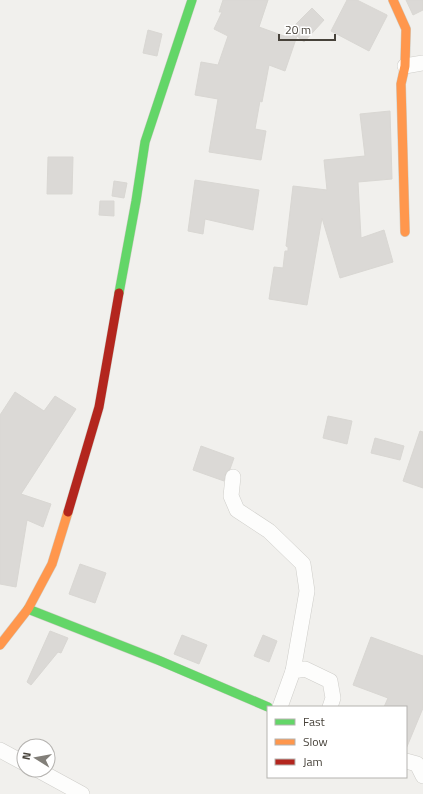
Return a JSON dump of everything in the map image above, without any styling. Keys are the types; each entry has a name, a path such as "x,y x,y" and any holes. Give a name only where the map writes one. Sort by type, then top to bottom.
{"street":[{"path":"0,645 28,609 52,564 99,407 136,201 145,142 192,0"},
{"path":"393,0 406,29 405,66 401,84 405,232"},
{"path":"405,66 423,62"},
{"path":"233,477 231,496 237,510 269,531 304,564 307,591 293,671 280,706"},
{"path":"28,609 158,660 267,707"},
{"path":"293,671 305,669 330,681 333,698 330,706"},
{"path":"0,750 16,758"},
{"path":"53,778 82,794"}],"building":[{"path":"223,0 268,0 259,27 284,36 312,8 324,20 304,42 297,36 285,71 269,65 255,129 266,131 261,160 209,152 218,99 195,95 201,62 218,65 228,36 214,29 222,12 219,12"},
{"path":"347,0 357,0 387,15 369,51 331,31"},
{"path":"406,0 423,0 423,10 413,15"},
{"path":"148,30 162,34 157,56 143,53"},
{"path":"390,111 392,179 358,182 361,238 384,230 393,262 340,278 322,218 307,305 269,299 274,267 283,268 285,251 288,251 288,247 286,246 293,186 327,190 324,160 365,156 360,114"},
{"path":"48,157 73,157 72,194 47,194"},
{"path":"195,180 259,190 253,230 205,219 203,234 188,231"},
{"path":"114,181 127,183 124,198 112,196"},
{"path":"100,201 114,201 114,216 99,215"},
{"path":"15,392 44,411 55,396 76,409 21,494 51,504 43,527 27,520 16,587 0,584 0,415"},
{"path":"328,416 352,421 347,444 323,438"},
{"path":"420,431 423,432 423,488 403,481"},
{"path":"375,438 404,446 400,460 371,453"},
{"path":"201,446 234,458 230,469 226,472 224,481 193,470"},
{"path":"80,564 106,573 95,603 69,594"},
{"path":"50,631 68,638 61,653 58,652 31,685 27,682"},
{"path":"182,635 207,645 199,664 174,654"},
{"path":"263,635 277,641 269,662 254,656"},
{"path":"371,637 423,656 423,708 407,747 407,706 384,706 388,698 353,685"}],"traffic: fast":[{"path":"119,293 145,142 192,0"},
{"path":"28,609 158,660 267,707"}],"traffic: slow":[{"path":"393,0 406,29 405,66 401,84 405,232"},
{"path":"0,645 28,609 52,564 68,512"}],"traffic: jam":[{"path":"68,512 99,407 119,293"}]}
